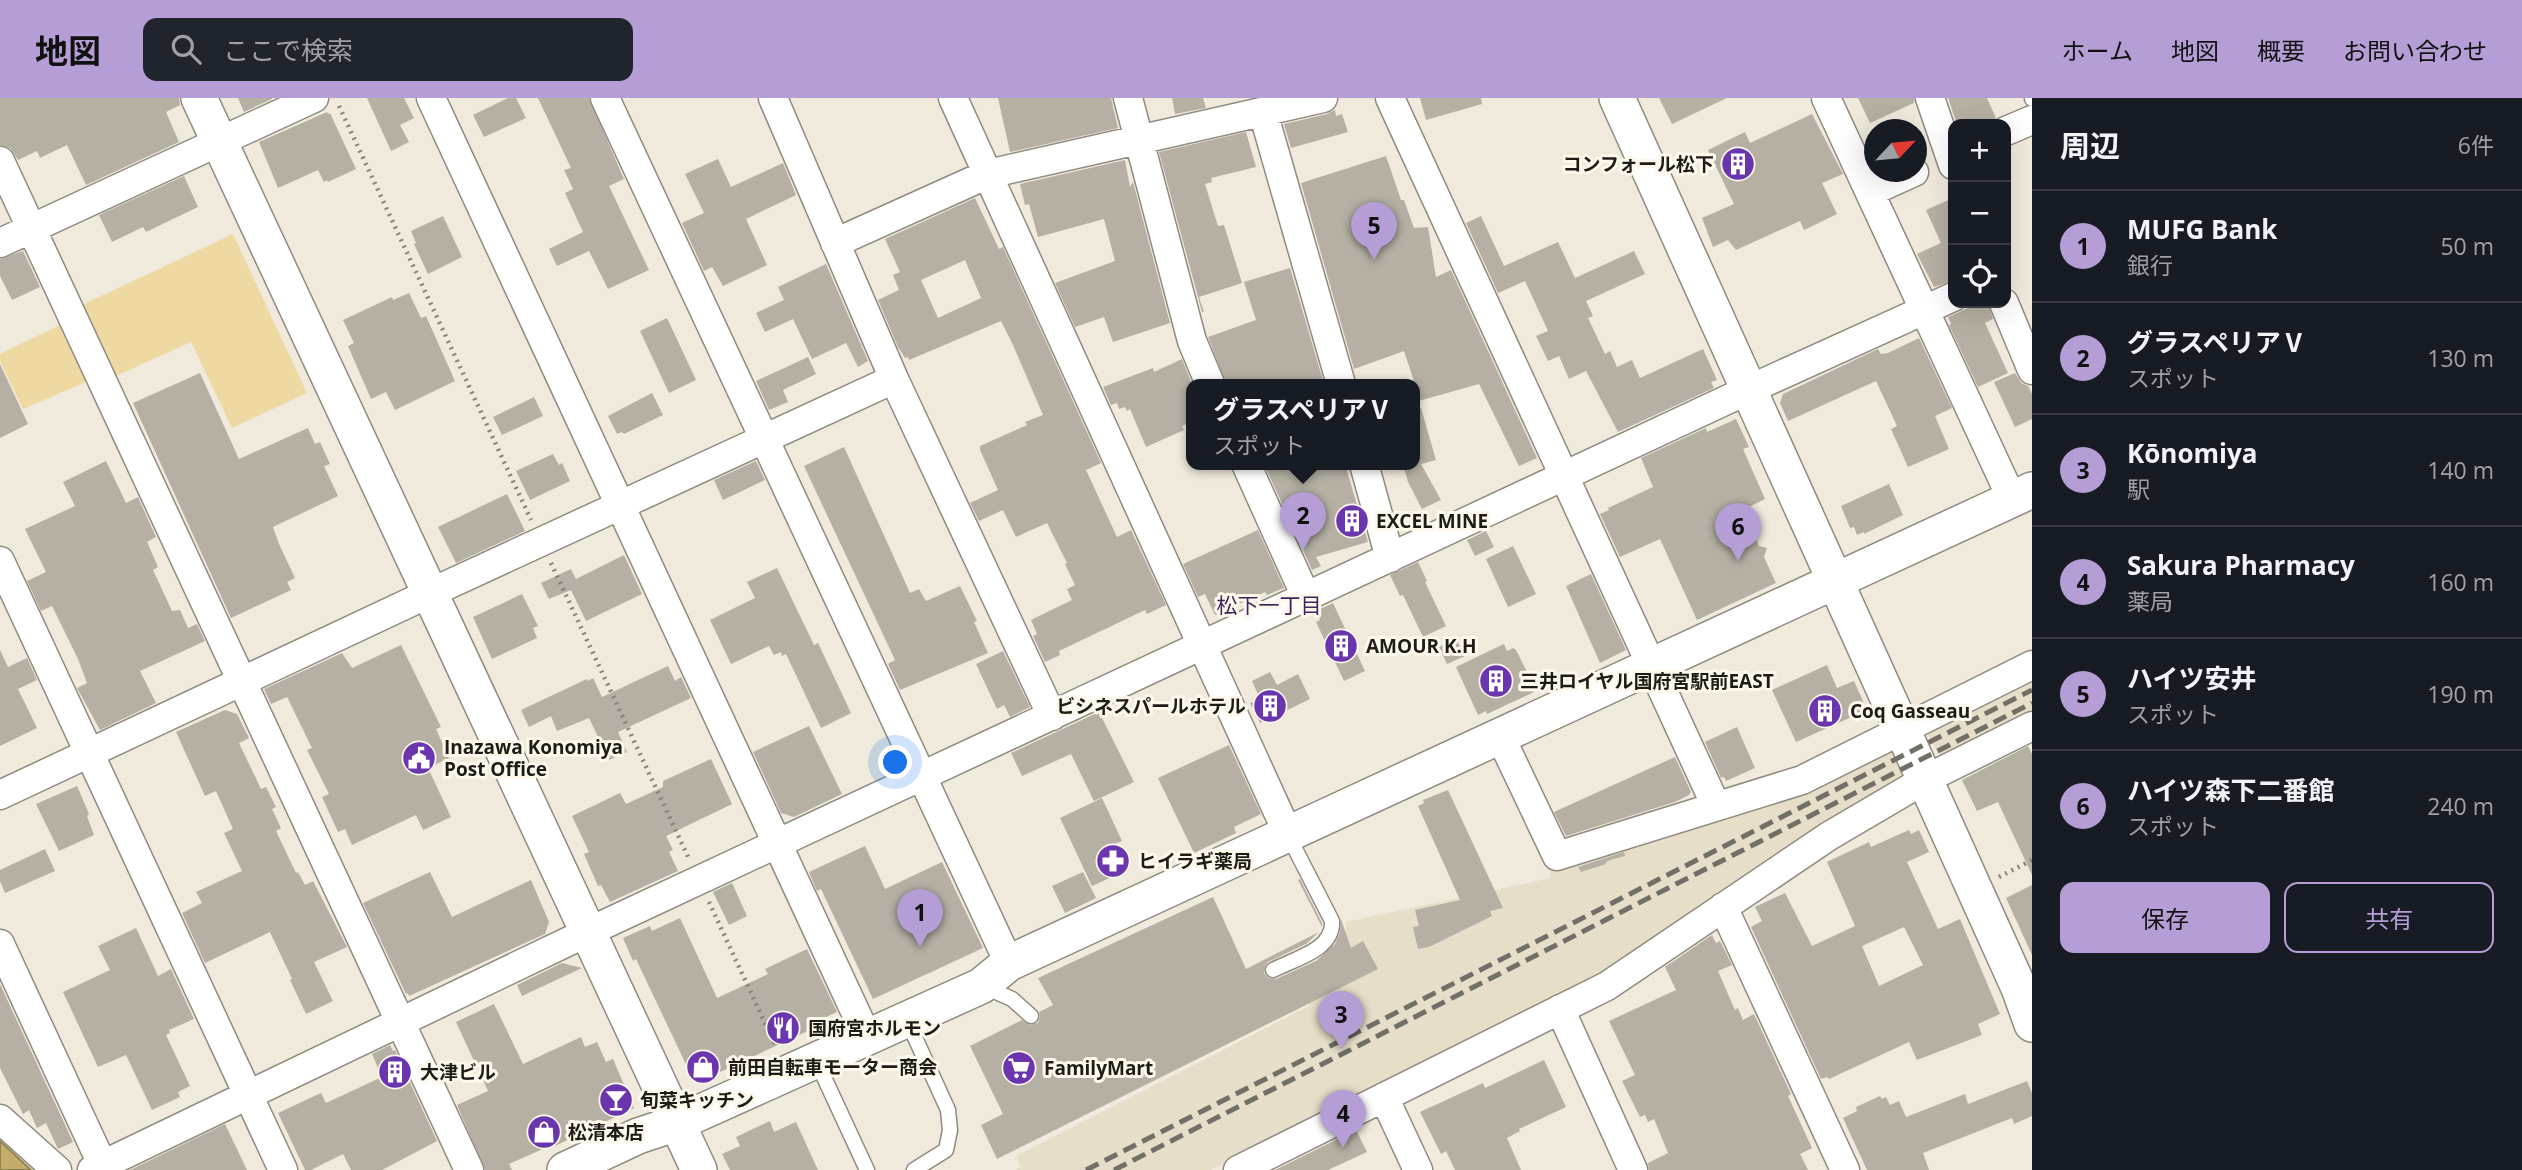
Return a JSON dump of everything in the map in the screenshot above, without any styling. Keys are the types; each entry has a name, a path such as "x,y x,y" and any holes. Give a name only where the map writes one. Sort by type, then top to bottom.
{"street":[{"path":"199,98 699,1170"},
{"path":"0,243 314,98"},
{"path":"431,98 867,1037"},
{"path":"605,98 1009,963"},
{"path":"773,98 894,379 1052,716"},
{"path":"953,98 1288,834"},
{"path":"1128,98 1195,350 1208,379"},
{"path":"835,243 988,174 1323,98"},
{"path":"1390,98 1716,806"},
{"path":"1617,98 1926,779 2032,1024"},
{"path":"565,1170 638,1136 677,1123 981,986 1009,963 2022,495 1924,310 1826,98"},
{"path":"1930,98 1948,147"},
{"path":"1263,112 1340,379"},
{"path":"2011,129 2032,120"},
{"path":"1927,167 1948,159"},
{"path":"0,161 469,1170"},
{"path":"1870,191 1890,182"},
{"path":"0,944 97,1167 588,932 1948,299"},
{"path":"2006,308 2032,370"},
{"path":"0,795 894,379"},
{"path":"1249,470 1306,597"},
{"path":"1366,470 1391,558"},
{"path":"0,561 283,1170"},
{"path":"1500,736 1557,856 1802,780 2032,665"},
{"path":"1238,1170 1607,986 1829,836 1926,779 2032,726"},
{"path":"1723,907 1845,1170"},
{"path":"1559,1009 1633,1170"},
{"path":"1384,1097 1418,1170"},
{"path":"0,1119 57,1170"}],"lane":[{"path":"1273,970 1323,945 1333,931 1332,921 1288,834"},
{"path":"981,986 1012,999 1031,1016"},
{"path":"907,1019 948,1110 950,1130 946,1150 914,1170"},
{"path":"802,1067 867,1170"}],"path":[{"path":"335,98 699,880 802,1067"},
{"path":"1975,889 2032,860"}],"shaded area":[{"path":"233,234 307,393 232,428 191,342 114,377 80,306"},
{"path":"64,323 91,380 23,409 0,361 0,354"},
{"path":"2032,674 2032,719 1943,764 1925,728"},
{"path":"1891,748 1907,781 1600,975 1211,1170 1016,1170 1021,1166 1016,1156 1309,1006 1294,975 1338,953 1346,940 1346,922 1551,878 1549,869 1798,793"},
{"path":"0,1141 31,1170 0,1170"}],"building":[{"path":"0,98 179,98 180,105 166,112 179,142 86,185 67,145 40,158 37,151 18,160 10,148 0,145"},
{"path":"238,98 272,98 272,99 244,112"},
{"path":"367,98 404,98 414,118 400,125 409,142 391,151"},
{"path":"508,98 516,98 526,118 484,137 473,115"},
{"path":"538,98 589,98 624,179 609,186 649,270 608,289 589,251 557,266 549,249 583,232 565,193 573,189 564,170 571,168"},
{"path":"998,98 1111,98 1118,128 1010,152"},
{"path":"1172,98 1203,98 1206,108 1175,114"},
{"path":"1420,98 1481,98 1482,104 1426,120"},
{"path":"1659,98 1727,98 1672,124"},
{"path":"1858,98 1914,98 1914,103 1879,119 1868,119"},
{"path":"1948,98 1987,98 1996,118 1995,119 1955,119"},
{"path":"1335,110 1336,116 1342,114 1348,132 1291,148 1284,124"},
{"path":"330,113 356,169 328,182 324,182 318,170 278,188 259,142"},
{"path":"1812,114 1843,174 1822,183 1837,214 1804,230 1800,221 1736,250 1728,240 1713,247 1702,218 1734,204 1708,150 1745,132 1750,143"},
{"path":"1246,132 1256,167 1211,178 1212,182 1205,184 1218,226 1224,225 1242,283 1199,297 1202,312 1159,152"},
{"path":"1386,156 1414,228 1428,227 1436,277 1451,270 1537,458 1519,466 1479,384 1420,401 1420,379 1413,379 1404,351 1354,369 1301,183"},
{"path":"718,159 731,187 783,163 796,195 746,219 767,265 723,286 712,267 704,271 682,223 704,213 685,174"},
{"path":"1125,160 1130,187 1133,182 1170,323 1113,342 1104,317 1075,327 1055,283 1115,261 1104,219 1038,237 1020,184"},
{"path":"184,176 198,207 146,232 143,227 112,242 99,215"},
{"path":"975,198 999,249 1003,247 1101,463 1086,470 1117,537 1131,530 1166,605 1147,614 1145,610 1059,651 1060,655 1045,662 1033,636 1037,634 1031,620 1072,600 1067,589 1075,585 1065,564 1067,563 1047,523 1016,537 1003,510 979,521 970,503 998,490 980,446 1043,415 1001,321 909,360 908,357 905,358 878,300 899,290 893,275 900,272 885,239","holes":["965,260 981,298 938,318 921,280"]},
{"path":"1948,200 1948,283 1934,287 1917,254 1941,243 1926,210"},
{"path":"443,216 462,257 428,274 411,231"},
{"path":"1481,216 1504,266 1558,242 1575,278 1634,251 1645,274 1586,301 1593,316 1588,318 1605,354 1610,351 1617,367 1632,360 1640,378 1703,349 1717,380 1711,382 1714,388 1618,432 1586,371 1569,379 1559,356 1548,361 1536,336 1548,331 1525,281 1498,293 1466,223"},
{"path":"23,251 40,287 12,300 0,276 0,259"},
{"path":"826,264 868,361 858,367 846,343 812,359 793,319 765,332 756,313 784,300 778,287"},
{"path":"1290,268 1323,379 1224,379 1208,337 1256,320 1244,282"},
{"path":"409,293 421,318 426,316 455,381 395,410 386,392 371,399 348,346 354,343 343,320 392,297 393,300"},
{"path":"1968,308 1990,308 1993,319 1985,323 2008,373 1978,387 1949,325 1951,324 1948,317"},
{"path":"667,318 696,380 669,393 640,331"},
{"path":"1919,338 1952,408 1935,416 1949,449 1908,467 1891,429 1897,426 1876,381 1788,421 1780,403 1783,394 1878,349 1881,354 1888,353"},
{"path":"808,357 816,374 783,390 788,402 769,410 756,381"},
{"path":"1182,359 1190,379 1186,379 1186,424 1182,426 1184,430 1146,447 1130,409 1119,409 1117,403 1111,405 1103,387 1153,368 1154,372"},
{"path":"0,364 28,424 0,438"},
{"path":"200,373 239,459 308,428 315,444 320,442 330,464 324,466 338,496 273,527 295,578 287,582 291,590 231,618 133,403"},
{"path":"2015,373 2032,394 2032,419 2015,427 1994,382"},
{"path":"652,393 663,415 624,434 617,434 608,416"},
{"path":"534,397 543,416 502,435 493,417"},
{"path":"1421,408 1436,460 1421,464 1441,500 1422,509 1405,470 1420,470"},
{"path":"1736,419 1749,447 1743,449 1765,499 1743,510 1759,546 1767,548 1764,557 1776,583 1697,620 1660,539 1620,557 1600,514 1653,487 1641,458 1706,428 1707,432"},
{"path":"844,447 910,593 919,589 926,601 960,586 977,621 974,622 988,653 900,690 888,664 895,660 804,466"},
{"path":"553,454 559,465 562,463 570,481 530,500 516,471"},
{"path":"106,461 126,503 138,497 156,537 147,542 158,567 153,570 172,611 180,610 188,628 197,624 205,641 140,671 156,703 100,730 77,688 87,683 78,659 52,606 41,611 27,581 46,572 25,529 75,506 63,482"},
{"path":"756,461 765,480 723,500 714,480"},
{"path":"1267,470 1347,470 1368,542 1316,557 1321,566 1312,570"},
{"path":"1889,484 1903,515 1857,535 1854,527 1850,528 1841,506"},
{"path":"507,494 525,531 456,563 438,527"},
{"path":"1258,530 1284,588 1267,595 1265,592 1215,615 1205,594 1198,597 1183,564"},
{"path":"1486,531 1494,547 1475,556 1467,540"},
{"path":"1513,546 1536,594 1508,607 1486,559"},
{"path":"624,555 642,594 586,621 571,590 549,599 541,583 571,569 576,579"},
{"path":"1418,562 1446,626 1423,637 1390,575"},
{"path":"777,568 814,645 818,643 851,713 821,728 786,654 782,656 781,652 774,655 769,646 731,664 710,620 755,598 747,582"},
{"path":"1591,574 1626,650 1600,663 1566,586"},
{"path":"522,594 538,626 533,628 537,638 492,659 473,617"},
{"name":"AMOUR K.H","path":"1333,603 1365,671 1344,681 1316,622 1320,620 1316,611"},
{"path":"1456,639 1465,656 1447,664 1439,647"},
{"name":"三井ロイヤル国府宮駅前EAST","path":"1504,644 1507,651 1513,648 1516,650 1534,692 1487,714 1486,711 1478,715 1456,667"},
{"path":"401,645 441,727 436,729 449,758 428,768 451,817 423,830 416,815 352,845 345,829 338,832 322,797 329,794 307,750 312,748 287,697 271,704 264,689 342,653 352,668"},
{"path":"0,650 8,667 27,658 37,680 18,689 37,728 0,746"},
{"path":"1003,651 1030,707 1010,717 1004,705 997,709 976,664"},
{"name":"Coq Gasseau","path":"1827,665 1837,688 1854,681 1867,710 1796,742 1772,690"},
{"path":"668,666 675,681 681,677 691,698 618,732 627,752 609,760 589,718 557,731 551,716 529,727 521,710 593,678 602,697"},
{"path":"1270,672 1277,685 1298,674 1310,699 1260,723 1250,703 1260,699 1252,681"},
{"path":"225,710 237,714 249,738 239,743 261,789 266,787 276,807 272,809 281,828 276,831 296,873 298,872 305,885 313,881 347,947 314,962 333,1001 306,1014 270,932 205,963 182,913 202,903 196,892 242,871 224,833 233,829 216,791 205,796 176,732"},
{"path":"1099,712 1134,782 1094,801 1071,754 1022,776 1011,753"},
{"path":"809,726 842,794 794,817 781,813 753,752"},
{"path":"1737,727 1755,768 1726,781 1724,777 1721,778 1705,742"},
{"path":"1229,745 1261,814 1234,827 1236,833 1194,853 1158,778"},
{"path":"2028,746 2032,754 2032,875 1998,802 1977,811 1962,780"},
{"path":"1675,757 1691,792 1689,795 1675,802 1566,836 1554,812"},
{"path":"711,759 732,804 666,836 673,850 669,852 678,871 610,902 601,885 598,886 584,854 589,852 572,816 620,793 626,804 663,787 663,781"},
{"path":"77,786 89,814 87,816 94,835 59,851 36,804"},
{"path":"1448,790 1503,908 1490,911 1492,916 1429,947 1418,949 1413,927 1419,926 1415,910 1460,900 1418,806 1424,803 1423,800"},
{"path":"1102,798 1122,841 1115,844 1127,870 1092,886 1060,818"},
{"path":"1909,830 1911,834 1919,830 1929,852 1907,862 1938,929 1960,919 2000,1014 1978,1024 1982,1035 1917,1060 1909,1042 1829,1079 1821,1079 1751,927 1762,921 1755,907 1785,893 1812,946 1855,926 1827,862 1869,842 1871,847","holes":["1904,927 1923,965 1879,986 1862,946"]},
{"path":"865,846 885,889 942,862 983,948 873,999 821,889 817,891 809,872"},
{"path":"45,849 55,871 5,893 0,881 0,870"},
{"path":"1624,852 1625,856 1606,864 1581,872 1578,867"},
{"path":"430,872 452,917 531,880 549,922 545,934 409,996 363,903"},
{"path":"1083,872 1096,898 1065,913 1052,886"},
{"path":"1300,879 1322,923 1322,927 1298,880"},
{"path":"732,883 747,916 729,925 713,892"},
{"path":"2032,885 2032,955 2006,898"},
{"path":"1213,897 1246,969 1319,932 1306,944 1268,962 1264,973 1268,978 1276,979 1316,961 1335,944 1340,933 1341,919 1351,948 1363,941 1378,969 997,1159 981,1125 1003,1114 970,1046 1022,1020 1030,1025 1038,1023 1039,1012 1053,1005 1038,978"},
{"path":"680,918 717,998 768,974 765,969 807,949 837,1012 809,1025 812,1029 705,1079 691,1075 636,959 633,961 623,938 650,926 652,931"},
{"path":"136,928 158,976 171,969 194,1019 169,1030 170,1033 166,1035 190,1086 178,1092 180,1097 152,1110 126,1055 98,1067 63,992 110,970 98,946"},
{"path":"1712,935 1716,943 1720,941 1732,965 1718,971 1735,1010 1738,1008 1743,1020 1754,1014 1791,1094 1788,1096 1812,1148 1800,1154 1808,1170 1649,1170 1648,1163 1668,1153 1654,1119 1648,1122 1645,1115 1640,1117 1622,1081 1635,1075 1609,1021 1676,990 1665,967"},
{"path":"562,963 582,968 522,996 517,985"},
{"path":"0,984 73,1142 58,1149 46,1123 37,1128 29,1110 23,1114 0,1068"},
{"path":"494,1004 523,1064 581,1037 585,1047 597,1042 606,1062 613,1059 634,1108 555,1146 554,1144 509,1164 512,1170 485,1170 457,1105 488,1091 456,1022"},
{"path":"390,1045 393,1051 395,1050 437,1141 382,1170 351,1170 343,1154 311,1170 305,1170 278,1113 321,1093 326,1103 382,1077 372,1054"},
{"path":"1544,1060 1566,1107 1519,1129 1520,1131 1507,1138 1521,1170 1455,1170 1446,1151 1441,1154 1420,1112 1483,1083 1485,1088"},
{"path":"2027,1081 2032,1093 2032,1116 2014,1124 2012,1118 1923,1153 1929,1170 1867,1170 1843,1118 1857,1111 1856,1107 1880,1096 1882,1099 1886,1097 1890,1105 1899,1101 1906,1117 1965,1094 1968,1104"},
{"path":"770,1121 774,1132 796,1122 818,1170 730,1170 722,1154 740,1146 736,1137"},
{"path":"225,1124 247,1170 130,1170"},
{"path":"1356,1130 1367,1152 1328,1170 1275,1170"}],"railway":[{"path":"1086,1170 2032,690"},
{"path":"1114,1170 2032,703"}],"place":[{"name":"コンフォール松下","path":"1738,164"},
{"name":"ハイツ安井","path":"1374,260"},
{"name":"EXCEL MINE","path":"1352,521"},
{"name":"グラスペリアⅤ","path":"1303,550"},
{"name":"ハイツ森下二番館","path":"1738,561"},
{"name":"AMOUR K.H","path":"1341,646"},
{"name":"三井ロイヤル国府宮駅前EAST","path":"1496,681"},
{"name":"ビシネスパールホテル","path":"1270,706"},
{"name":"Coq Gasseau","path":"1825,711"},
{"name":"Inazawa Konomiya Post Office","path":"419,758"},
{"name":"ヒイラギ薬局","path":"1113,861"},
{"name":"MUFG Bank","path":"920,947"},
{"name":"国府宮ホルモン","path":"783,1028"},
{"name":"Kōnomiya","path":"1341,1049"},
{"name":"前田自転車モーター商会","path":"703,1067"},
{"name":"FamilyMart","path":"1019,1068"},
{"name":"大津ビル","path":"395,1072"},
{"name":"旬菜キッチン","path":"616,1100"},
{"name":"松清本店","path":"544,1132"},
{"name":"Sakura Pharmacy","path":"1343,1148"}],"district":[{"name":"松下一丁目","path":"1269,606"}]}
